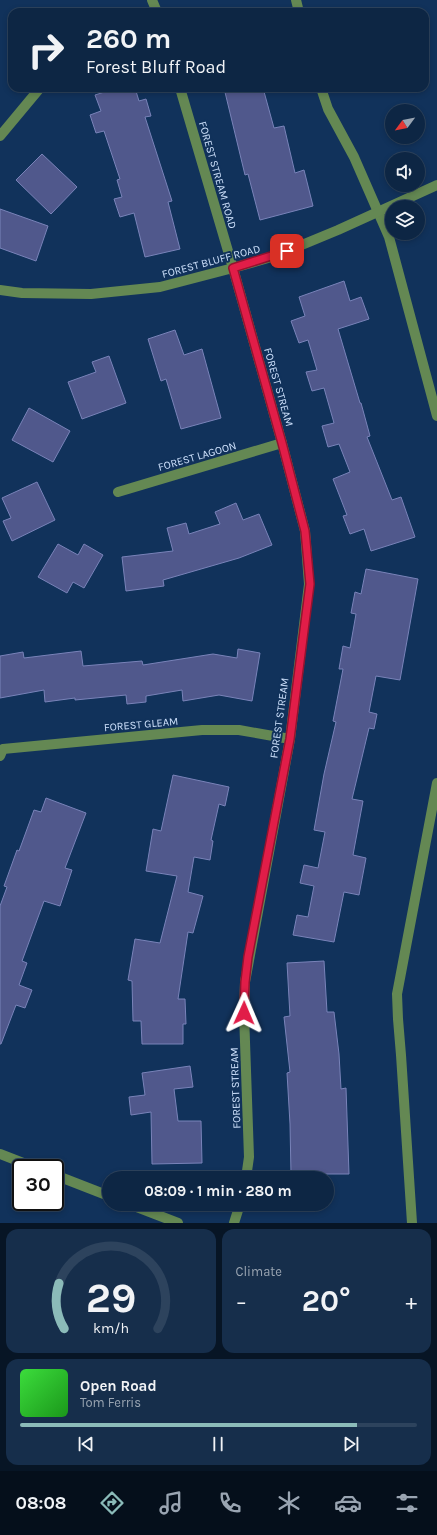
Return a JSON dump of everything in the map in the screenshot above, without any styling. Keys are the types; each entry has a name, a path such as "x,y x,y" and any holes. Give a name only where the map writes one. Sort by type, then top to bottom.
{"street":[{"path":"0,136 37,92"},
{"name":"FOREST STREAM ROAD","path":"181,92 233,268"},
{"path":"322,92 328,109 354,157 390,237 437,416"},
{"name":"FOREST BLUFF ROAD","path":"0,290 22,293 99,293 160,287 233,268 282,253 338,230 437,184"},
{"name":"FOREST STREAM","path":"233,268 305,531 310,584 290,739 248,957 245,982 244,1013 249,1157 247,1171"},
{"name":"FOREST LAGOON","path":"118,492 282,443"},
{"name":"FOREST GLEAM","path":"0,756 3,748 202,730 239,730 290,739"},
{"path":"412,1223 398,1019 398,994 437,783"},
{"path":"0,1154 13,1159"},
{"path":"64,1178 102,1193"},
{"path":"147,1211 178,1223"},
{"path":"234,1223 238,1211"}],"building":[{"path":"104,92 136,92 139,101 146,99 151,116 145,117 172,201 168,202 180,249 145,257 134,213 120,217 114,199 122,197 117,180 120,179 104,131 96,133 90,115 101,111 95,95"},
{"path":"225,92 264,92 274,128 284,126 295,173 304,170 313,206 260,220 248,174 245,175"},
{"path":"42,154 77,187 51,214 16,180"},
{"path":"0,209 48,226 36,261 0,248"},
{"path":"344,281 350,301 361,297 369,319 338,329 370,436 367,437 392,500 401,497 415,537 371,551 364,529 350,534 343,516 347,515 333,479 350,472 339,444 328,447 322,426 334,423 324,388 312,391 306,372 317,370 308,340 299,343 291,321 305,316 299,297"},
{"path":"175,330 184,355 202,349 221,418 181,429 166,379 161,381 148,339"},
{"path":"109,356 126,403 82,419 68,382 96,372 92,362"},
{"path":"29,408 70,431 53,462 12,440"},
{"path":"37,482 55,520 12,541 3,521 11,518 2,498"},
{"path":"236,503 243,520 259,514 272,545 239,558 163,580 164,586 126,591 122,557 173,551 167,528 186,523 189,534 220,524 215,512"},
{"path":"58,544 78,555 84,544 103,555 84,588 73,582 67,593 38,577"},
{"path":"366,569 418,579 400,680 376,676 369,712 377,714 374,729 369,728 352,799 363,801 353,855 366,858 359,895 344,892 334,942 293,935 297,915 308,917 314,886 300,883 304,865 318,868 325,832 314,830 324,774 336,722 333,721 343,669 339,669 343,646 350,648 356,614 351,613 355,592 361,594"},
{"path":"238,649 260,653 252,701 219,695 183,701 182,690 146,696 146,702 127,704 126,695 75,700 75,698 45,702 44,690 0,698 0,656 23,652 24,658 81,651 83,666 142,661 143,665 213,654 237,658"},
{"path":"173,775 229,787 225,806 219,804 211,840 213,841 210,860 194,857 188,892 203,896 193,933 188,932 178,999 185,999 186,1024 183,1024 183,1044 142,1044 141,1021 133,1021 132,981 128,980 135,939 160,943 177,876 146,871 153,829 161,831"},
{"path":"46,798 86,813 65,868 72,870 60,906 44,901 22,961 27,963 19,985 32,990 25,1008 16,1005 0,1044 0,906 7,887 4,886 34,810 41,812"},
{"path":"324,961 327,1012 334,1012 341,1089 346,1088 349,1174 334,1174 334,1171 291,1171 287,1073 290,1072 284,1017 290,1016 287,963"},
{"path":"190,1066 193,1087 174,1089 178,1121 201,1121 202,1163 152,1164 151,1112 131,1115 129,1097 145,1095 142,1073"}],"route":[{"path":"244,1013 245,982 248,957 290,739 310,584 305,531 233,268 287,251"}]}
